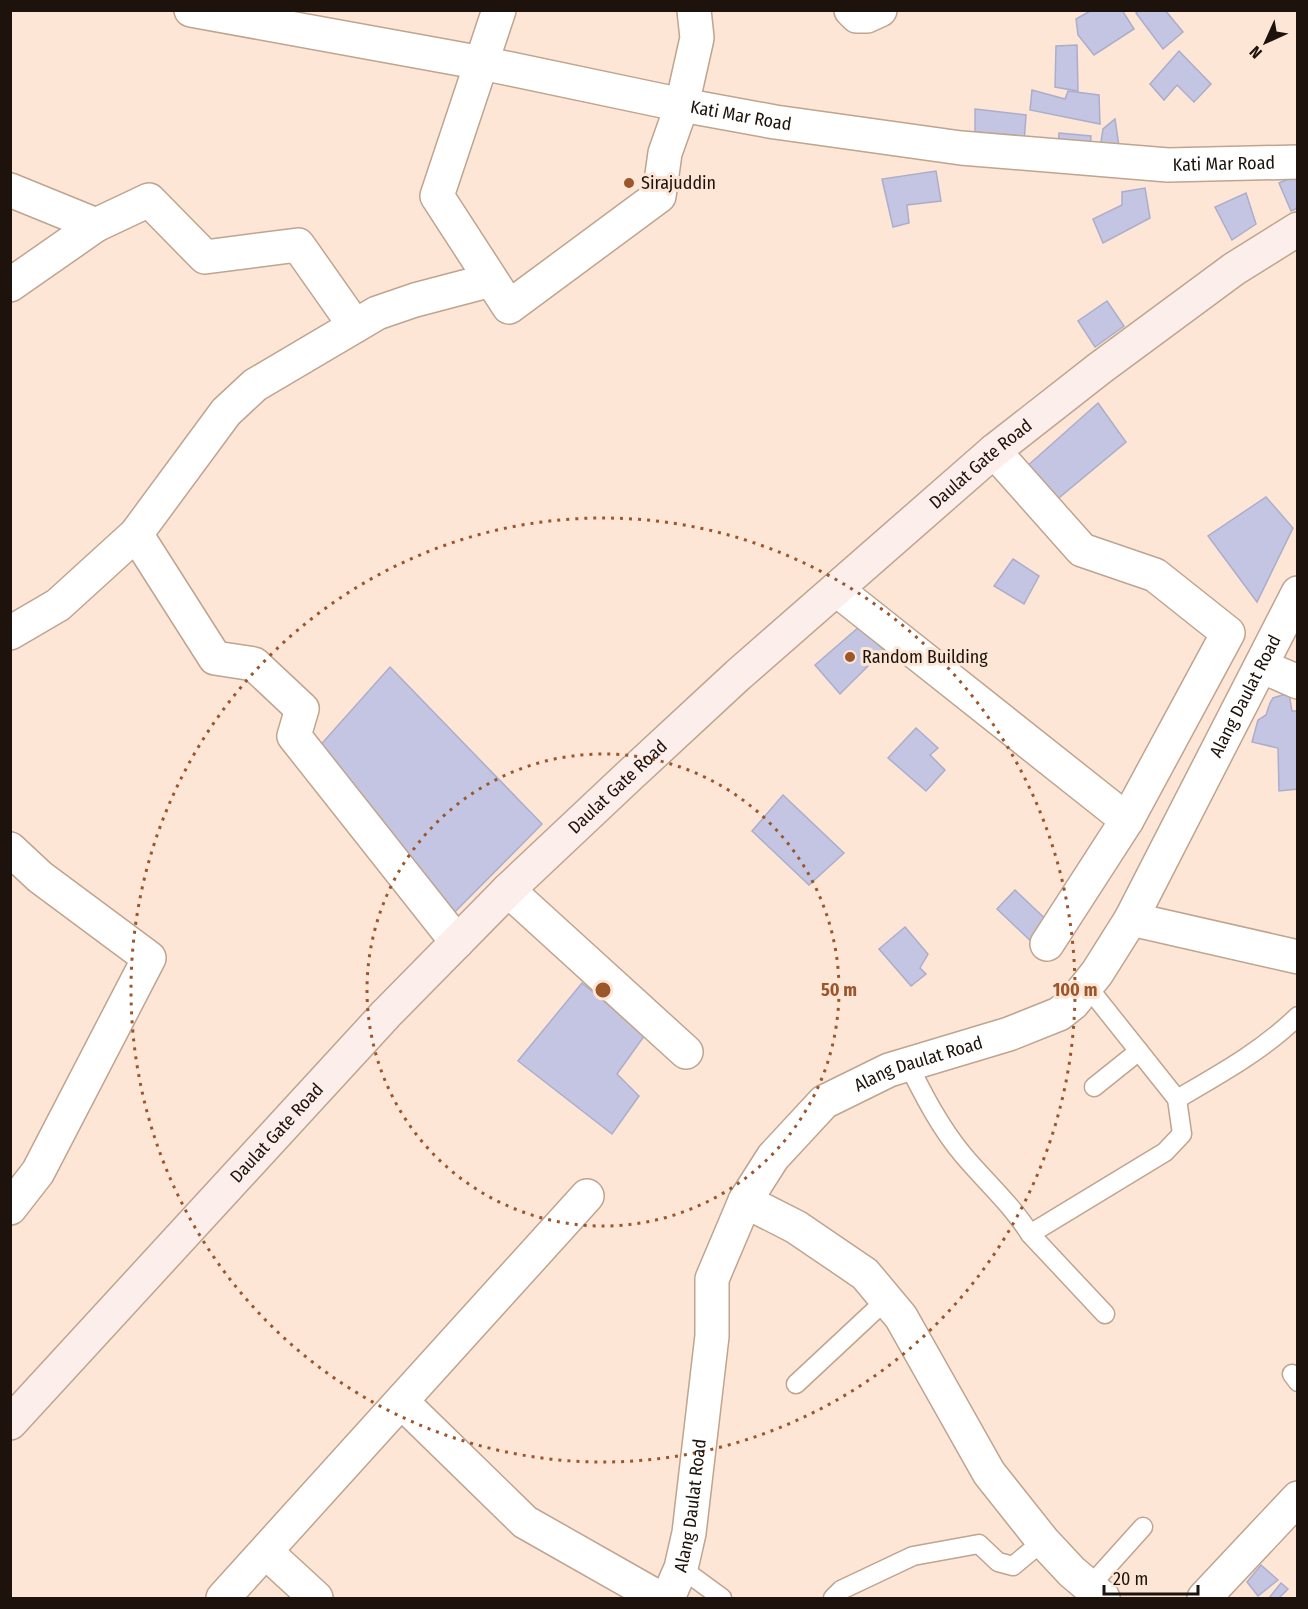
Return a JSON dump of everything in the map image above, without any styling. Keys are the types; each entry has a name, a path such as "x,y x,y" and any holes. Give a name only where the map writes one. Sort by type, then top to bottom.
{"main road":[{"name":"Daulat Gate Road","path":"10,1423 386,1014 508,890 738,675 994,451 1205,290 1298,229"}],"street":[{"path":"499,10 437,196 509,307 659,196 664,153 682,105 697,38 694,10"},
{"path":"851,10 857,16 867,16 880,10"},
{"name":"Kati Mar Road","path":"211,12 482,63 682,105 776,122 961,148 1168,165 1298,162"},
{"path":"10,190 96,225"},
{"path":"10,285 96,225 149,200 205,257 298,245 355,326"},
{"path":"10,633 58,605 135,534 226,412 255,385 377,314 415,300 491,280"},
{"path":"994,451 1082,550 1155,575 1228,633 1127,820 1047,944"},
{"path":"135,534 215,658 254,664 302,709 294,736 457,942"},
{"path":"837,590 1127,820"},
{"name":"Alang Daulat Road","path":"668,1599 681,1568 689,1533 712,1336 712,1279 745,1202 773,1157 824,1102 889,1070 1010,1034 1059,1014 1073,1002 1131,919 1298,593"},
{"path":"1261,666 1298,682"},
{"path":"10,849 40,876 149,958 38,1172 10,1208"},
{"path":"508,890 686,1052"},
{"path":"1131,919 1298,957"},
{"path":"223,1599 587,1196"},
{"path":"745,1202 796,1227 865,1274 901,1317 989,1473 1043,1541 1071,1572 1096,1593"},
{"path":"402,1401 525,1522 659,1599"},
{"path":"1204,1599 1298,1498"},
{"path":"266,1551 316,1599"}],"lane":[{"path":"1030,1234 1165,1152 1182,1134 1177,1098 1086,986"},
{"path":"1177,1098 1236,1065 1276,1037 1298,1016"},
{"path":"1094,1087 1139,1051"},
{"path":"908,1064 931,1108 963,1155 991,1184 1030,1234 1105,1314"},
{"path":"796,1384 886,1300"},
{"path":"1096,1593 1143,1527"},
{"path":"833,1599 841,1590 913,1556 979,1544 998,1562 1013,1566 1043,1541"},
{"path":"681,1568 722,1599"}],"building":[{"path":"1092,10 1122,10 1134,29 1094,55 1078,35 1076,19"},
{"path":"1139,10 1165,10 1183,32 1163,49 1136,13"},
{"path":"1077,45 1078,91 1055,87 1056,46"},
{"path":"1179,51 1211,84 1194,102 1177,85 1164,100 1150,84"},
{"path":"1032,90 1065,99 1068,91 1099,95 1100,124 1030,110"},
{"path":"975,109 1026,115 1024,143 975,139"},
{"path":"1115,119 1120,153 1099,155 1103,129"},
{"path":"1059,133 1091,136 1090,154 1058,151"},
{"path":"936,171 941,201 907,205 909,223 893,227 882,179"},
{"path":"1298,175 1298,208 1291,211 1279,183"},
{"path":"1145,188 1150,218 1103,243 1093,219 1122,205 1122,192"},
{"path":"1246,193 1256,224 1232,240 1215,207"},
{"path":"1107,301 1124,326 1095,347 1078,321"},
{"path":"1098,403 1126,442 1054,502 1025,468"},
{"path":"1266,497 1293,528 1257,602 1208,536"},
{"path":"1013,559 1039,576 1024,604 994,586"},
{"name":"Random Building","path":"859,627 884,650 840,694 815,665"},
{"path":"390,667 542,824 442,925 308,759"},
{"path":"1289,693 1292,711 1298,711 1298,789 1279,791 1278,748 1252,742 1258,720 1266,715 1273,698"},
{"path":"916,728 938,748 930,755 945,770 926,791 888,758"},
{"path":"783,795 844,853 809,885 752,831"},
{"path":"1015,890 1055,928 1038,948 997,909"},
{"path":"905,927 928,954 920,968 926,974 911,986 879,949"},
{"path":"582,983 645,1035 617,1074 639,1096 612,1134 518,1061"},
{"path":"1261,1565 1278,1580 1258,1596 1247,1582"},
{"path":"1281,1583 1288,1589 1279,1598 1269,1598"}],"place":[{"name":"Sirajuddin","path":"629,183"},
{"name":"Random Building","path":"850,657"}]}
